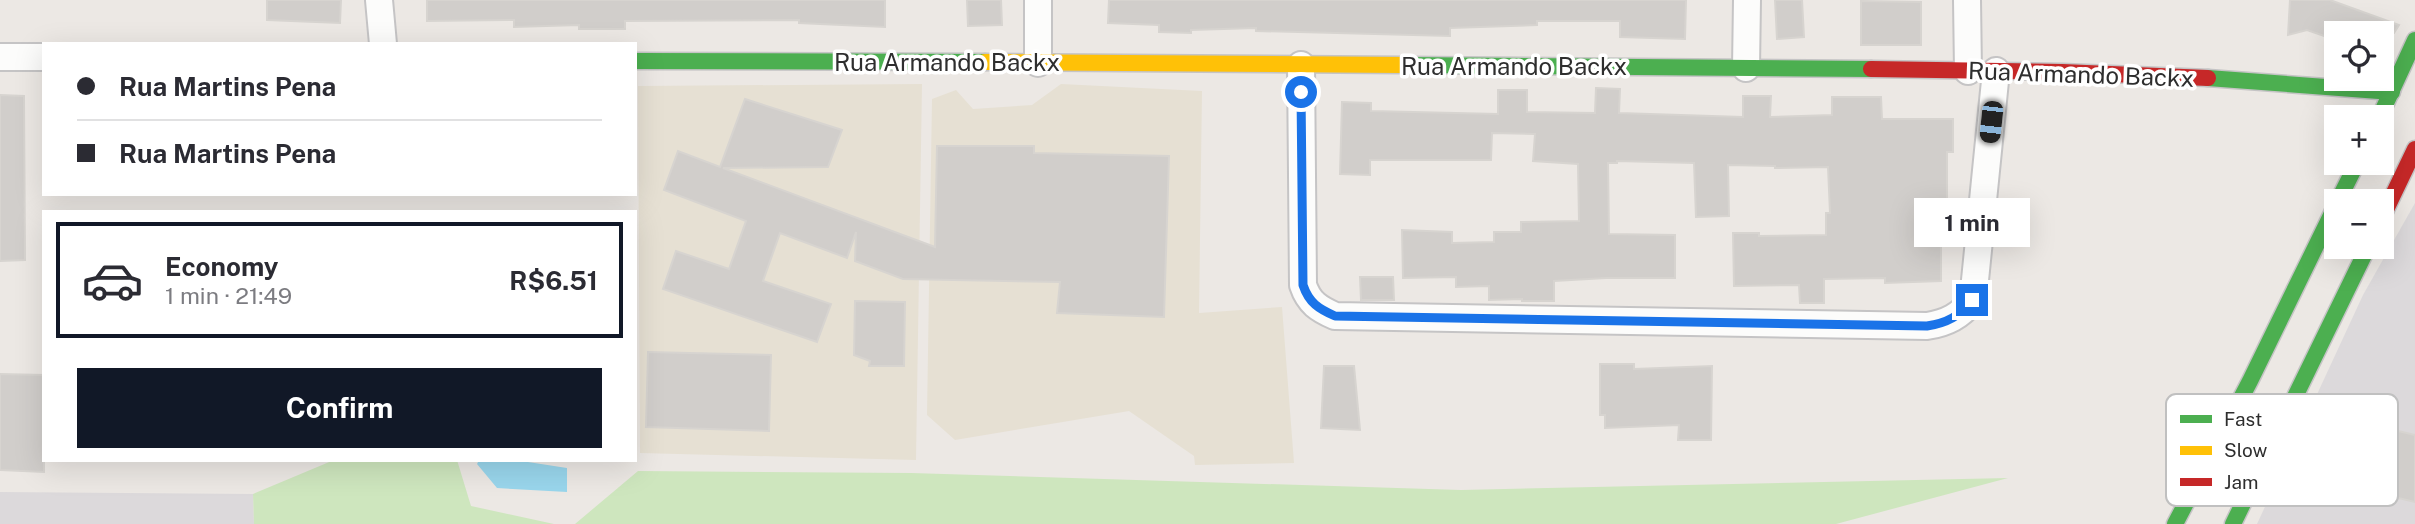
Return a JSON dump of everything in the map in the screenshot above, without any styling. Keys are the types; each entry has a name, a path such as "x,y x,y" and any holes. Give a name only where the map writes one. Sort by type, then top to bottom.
{"street":[{"path":"379,0 383,42"},
{"path":"1038,0 1038,63"},
{"path":"1746,0 1746,68"},
{"path":"1967,0 1968,71"},
{"path":"2385,105 2415,40"},
{"path":"0,57 42,57"},
{"name":"Rua Armando Backx","path":"637,61 1996,71 2292,81 2392,92"},
{"path":"1301,65 1303,285 1306,296 1318,309 1335,316 1927,326 1952,319 1965,310 1972,300 1996,71"},
{"path":"2394,193 2415,149"},
{"path":"2243,394 2324,230"},
{"path":"2296,394 2362,259"},
{"path":"2175,524 2184,506"},
{"path":"2233,524 2242,506"}],"shaded area":[{"path":"922,84 916,460 640,453 638,86"},
{"path":"1061,84 1202,91 1199,313 1282,307 1294,463 1195,465 1194,456 1129,411 955,440 927,415 932,99 956,90 973,109 1032,105"},
{"path":"2415,203 2415,524 2257,524 2265,506 2398,506 2398,394 2317,394 2363,295 2383,259 2394,259 2394,240"},
{"path":"0,492 253,494 254,524 0,524"}],"green space":[{"path":"329,462 458,462 471,506 554,524 254,524 253,494"},
{"path":"638,471 911,473 1461,490 2008,478 1836,524 575,524"}],"water":[{"path":"528,462 567,468 567,492 497,488 477,464"}],"building":[{"path":"267,0 341,0 340,23 267,20"},
{"path":"427,0 885,0 885,27 799,23 799,20 625,21 625,29 579,29 579,25 514,27 514,20 427,21"},
{"path":"967,0 1001,0 1002,25 968,26"},
{"path":"1109,0 1686,0 1685,39 1620,37 1620,21 1537,21 1537,25 1450,28 1450,36 1256,31 1256,28 1191,30 1191,33 1159,32 1159,25 1108,23"},
{"path":"1775,0 1802,0 1804,37 1777,39"},
{"path":"2290,0 2330,0 2388,21 2324,21 2324,36 2307,30 2288,35"},
{"path":"1861,1 1921,2 1921,45 1861,45"},
{"path":"1596,88 1620,89 1619,113 1743,117 1743,96 1771,96 1770,117 1832,115 1832,97 1881,97 1882,119 1953,119 1953,152 1947,152 1947,199 1936,199 1938,246 1941,246 1941,281 1885,283 1885,278 1824,279 1824,303 1800,303 1799,285 1734,286 1733,233 1759,233 1759,236 1826,235 1826,213 1830,213 1828,167 1728,165 1729,216 1696,217 1694,163 1617,161 1608,163 1609,234 1675,235 1675,278 1554,281 1554,301 1522,301 1489,300 1489,286 1456,287 1456,277 1403,278 1402,230 1452,232 1452,243 1494,242 1494,232 1521,232 1521,222 1579,221 1578,164 1533,161 1535,134 1492,133 1491,160 1370,160 1370,175 1340,174 1342,102 1371,103 1371,111 1498,114 1498,90 1527,90 1527,112 1595,113"},
{"path":"0,95 24,96 25,260 0,261"},
{"path":"745,99 842,130 828,167 723,168 935,247 937,146 1034,146 1034,153 1169,156 1164,317 1057,313 1060,282 903,279 855,261 856,232 847,258 780,233 763,281 831,304 817,342 663,289 676,251 729,269 746,221 664,190 678,151 720,167"},
{"path":"1360,277 1393,277 1394,300 1361,300"},
{"path":"855,301 905,302 904,366 869,366 870,361 854,355"},
{"path":"648,352 771,355 769,431 646,427"},
{"path":"1600,364 1634,364 1634,369 1712,366 1711,440 1678,440 1679,425 1605,428 1605,415 1600,415"},
{"path":"1324,366 1354,366 1360,430 1321,428"},
{"path":"0,374 42,375 44,472 0,470"},
{"path":"2398,431 2415,435 2415,502 2398,498"}],"traffic: fast":[{"path":"2385,105 2415,40"},
{"path":"637,61 985,62"},
{"path":"1404,65 1871,69"},
{"path":"2208,78 2392,92"},
{"path":"2344,189 2351,175"},
{"path":"2243,394 2324,230"},
{"path":"2296,394 2362,259"},
{"path":"2175,524 2184,506"},
{"path":"2233,524 2242,506"}],"traffic: slow":[{"path":"985,62 1404,65"}],"traffic: jam":[{"path":"1871,69 2062,72 2208,78"},
{"path":"2394,193 2415,149"}],"route":[{"path":"1301,92 1303,285 1306,296 1318,309 1335,316 1927,326 1952,319 1965,310 1972,300"}]}
